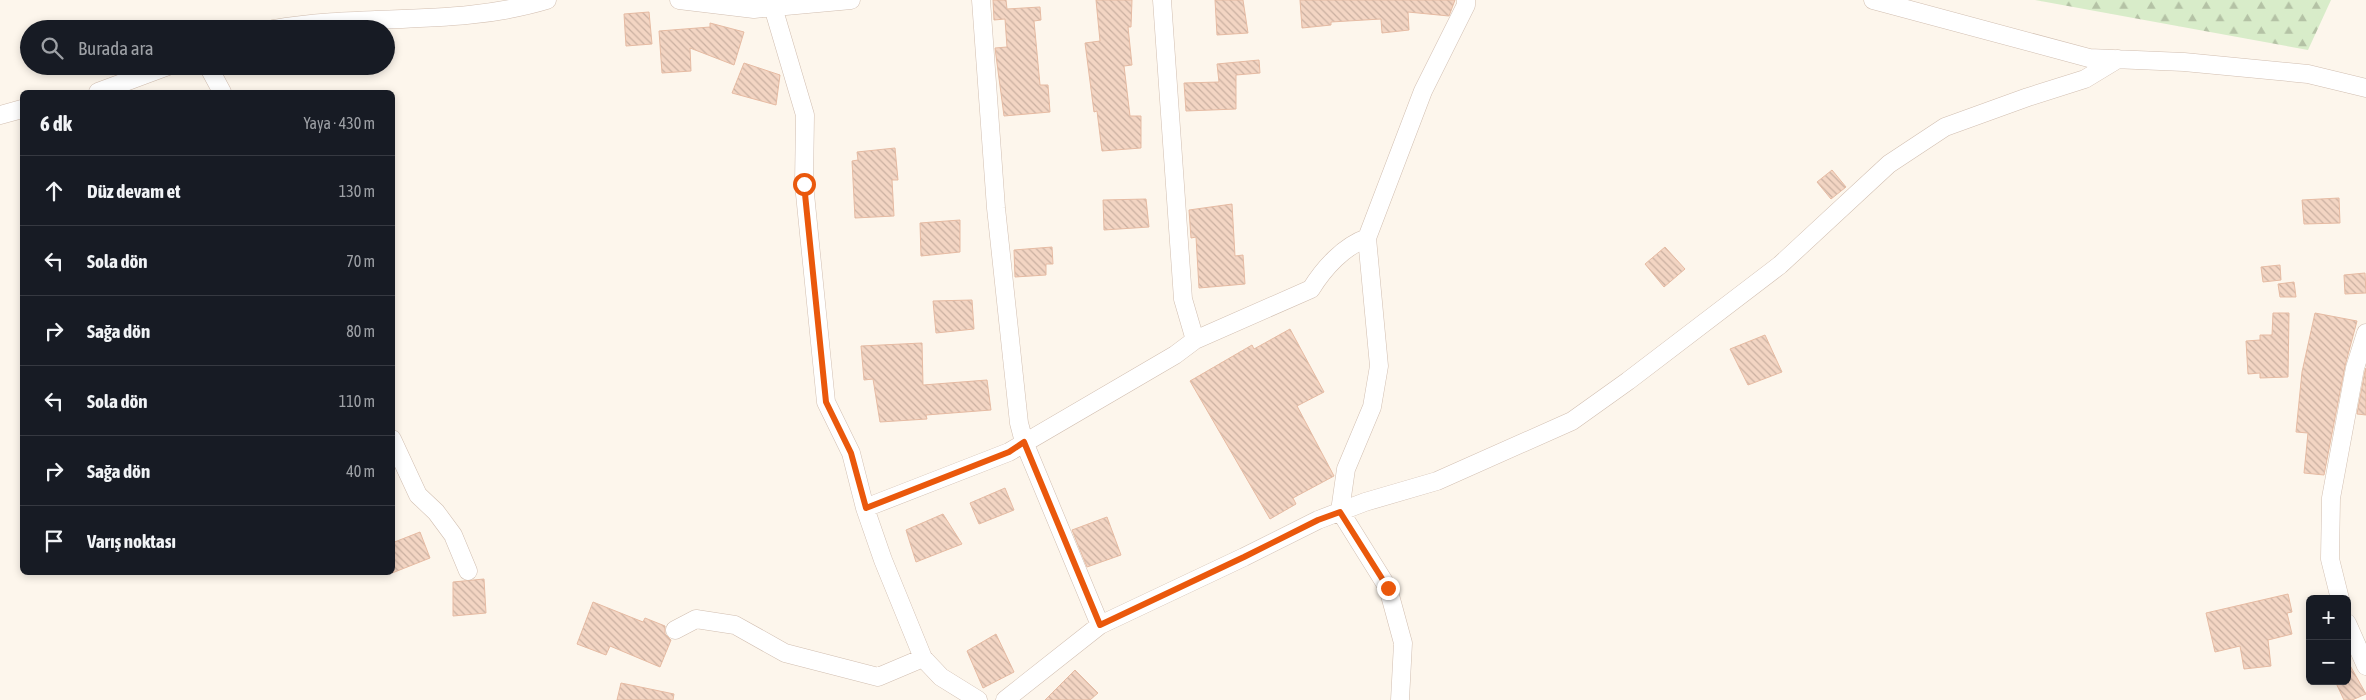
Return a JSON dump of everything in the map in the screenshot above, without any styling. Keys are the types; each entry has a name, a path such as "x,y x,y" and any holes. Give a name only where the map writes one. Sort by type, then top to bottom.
{"street":[{"path":"365,20 470,16 523,7 547,0"},
{"path":"679,0 754,9 776,4 851,0"},
{"path":"981,0 996,208 1019,423 1024,442 1100,625"},
{"path":"1162,0 1183,299 1195,340"},
{"path":"1400,700 1403,643 1388,588 1340,512 1346,469 1372,407 1379,366 1367,238 1423,91 1466,5 1466,0"},
{"path":"1873,0 2089,58 2184,62 2308,74 2366,88"},
{"path":"776,4 805,115 804,184 826,402 851,453 883,560 923,658 941,677 978,700"},
{"path":"1005,700 1100,625 1318,520 1437,481 1572,421 1643,370 1780,265 1897,159 1945,127 2085,79 2118,60"},
{"path":"103,90 144,75"},
{"path":"213,75 221,90"},
{"path":"0,114 20,110"},
{"path":"866,508 1009,452 1175,355 1195,340 1311,289 1321,273 1354,243 1367,238"},
{"path":"2339,595 2330,559 2331,498 2354,368 2366,334"},
{"path":"395,445 418,495 436,512 453,534 468,571"},
{"path":"675,630 696,619 735,625 785,653 878,677 923,658"},
{"path":"2351,632 2366,666"}],"green space":[{"path":"2035,0 2331,0 2308,50"}],"building":[{"path":"993,0 1006,0 1007,9 1040,7 1041,20 1034,21 1040,85 1048,85 1050,112 1004,116 995,48 1007,47 1005,19 994,20"},
{"path":"1096,0 1132,0 1131,27 1128,27 1132,65 1124,66 1130,116 1141,116 1141,148 1102,151 1097,111 1094,112 1085,43 1100,41"},
{"path":"1215,0 1243,0 1248,33 1217,35"},
{"path":"1300,0 1455,0 1449,16 1408,12 1409,30 1382,33 1381,19 1331,22 1331,25 1302,28"},
{"path":"649,12 652,44 626,46 624,14"},
{"path":"710,23 744,32 734,65 690,48 691,71 662,73 659,31 710,27"},
{"path":"1259,60 1260,73 1236,75 1236,109 1186,111 1184,83 1219,82 1217,64"},
{"path":"744,63 780,75 776,105 732,93"},
{"path":"895,148 898,180 892,180 894,216 855,218 852,161 858,160 857,152"},
{"path":"1832,170 1846,187 1831,199 1817,182"},
{"path":"2339,198 2340,223 2304,224 2302,200"},
{"path":"1146,199 1149,227 1104,230 1103,200"},
{"path":"1232,204 1235,256 1243,255 1245,284 1199,288 1196,237 1191,238 1189,210"},
{"path":"960,220 960,252 921,256 920,223"},
{"path":"1052,247 1053,264 1046,264 1046,275 1015,277 1014,250"},
{"path":"1665,247 1685,269 1664,287 1645,264"},
{"path":"2280,265 2281,280 2263,282 2261,267"},
{"path":"2365,273 2366,293 2345,294 2344,275"},
{"path":"2294,282 2296,297 2280,297 2278,284"},
{"path":"972,300 974,329 936,333 933,301"},
{"path":"2273,313 2289,313 2288,377 2260,378 2260,373 2248,374 2246,341 2260,340 2260,335 2272,335"},
{"path":"2315,313 2357,321 2345,366 2324,475 2304,473 2308,433 2296,432 2302,372"},
{"path":"1290,329 1324,392 1297,406 1334,476 1293,498 1296,504 1270,519 1190,381 1252,345 1254,349"},
{"path":"1765,335 1782,372 1748,385 1730,349"},
{"path":"922,343 923,385 987,380 991,410 926,415 927,419 880,422 873,379 864,380 861,346"},
{"path":"2366,368 2366,415 2357,414"},
{"path":"1005,488 1014,510 979,524 970,503"},
{"path":"943,514 962,544 916,562 906,530"},
{"path":"1107,517 1121,555 1087,567 1072,530"},
{"path":"420,532 430,558 395,572 395,542"},
{"path":"484,579 486,613 453,616 453,582"},
{"path":"2288,594 2292,612 2287,613 2292,634 2268,640 2271,666 2244,669 2240,646 2215,652 2206,613"},
{"path":"593,602 643,622 645,618 665,626 665,634 671,640 660,667 610,646 606,655 577,644"},
{"path":"996,634 1014,672 983,688 967,651"},
{"path":"2351,667 2366,694 2352,700 2344,700 2337,685 2351,685"},
{"path":"1075,670 1098,693 1090,700 1045,700"},
{"path":"621,683 674,694 673,700 617,700"}],"route":[{"path":"804,184 826,402 851,453 866,508 1009,452 1024,442 1100,625 1318,520 1340,512 1388,588"}]}
